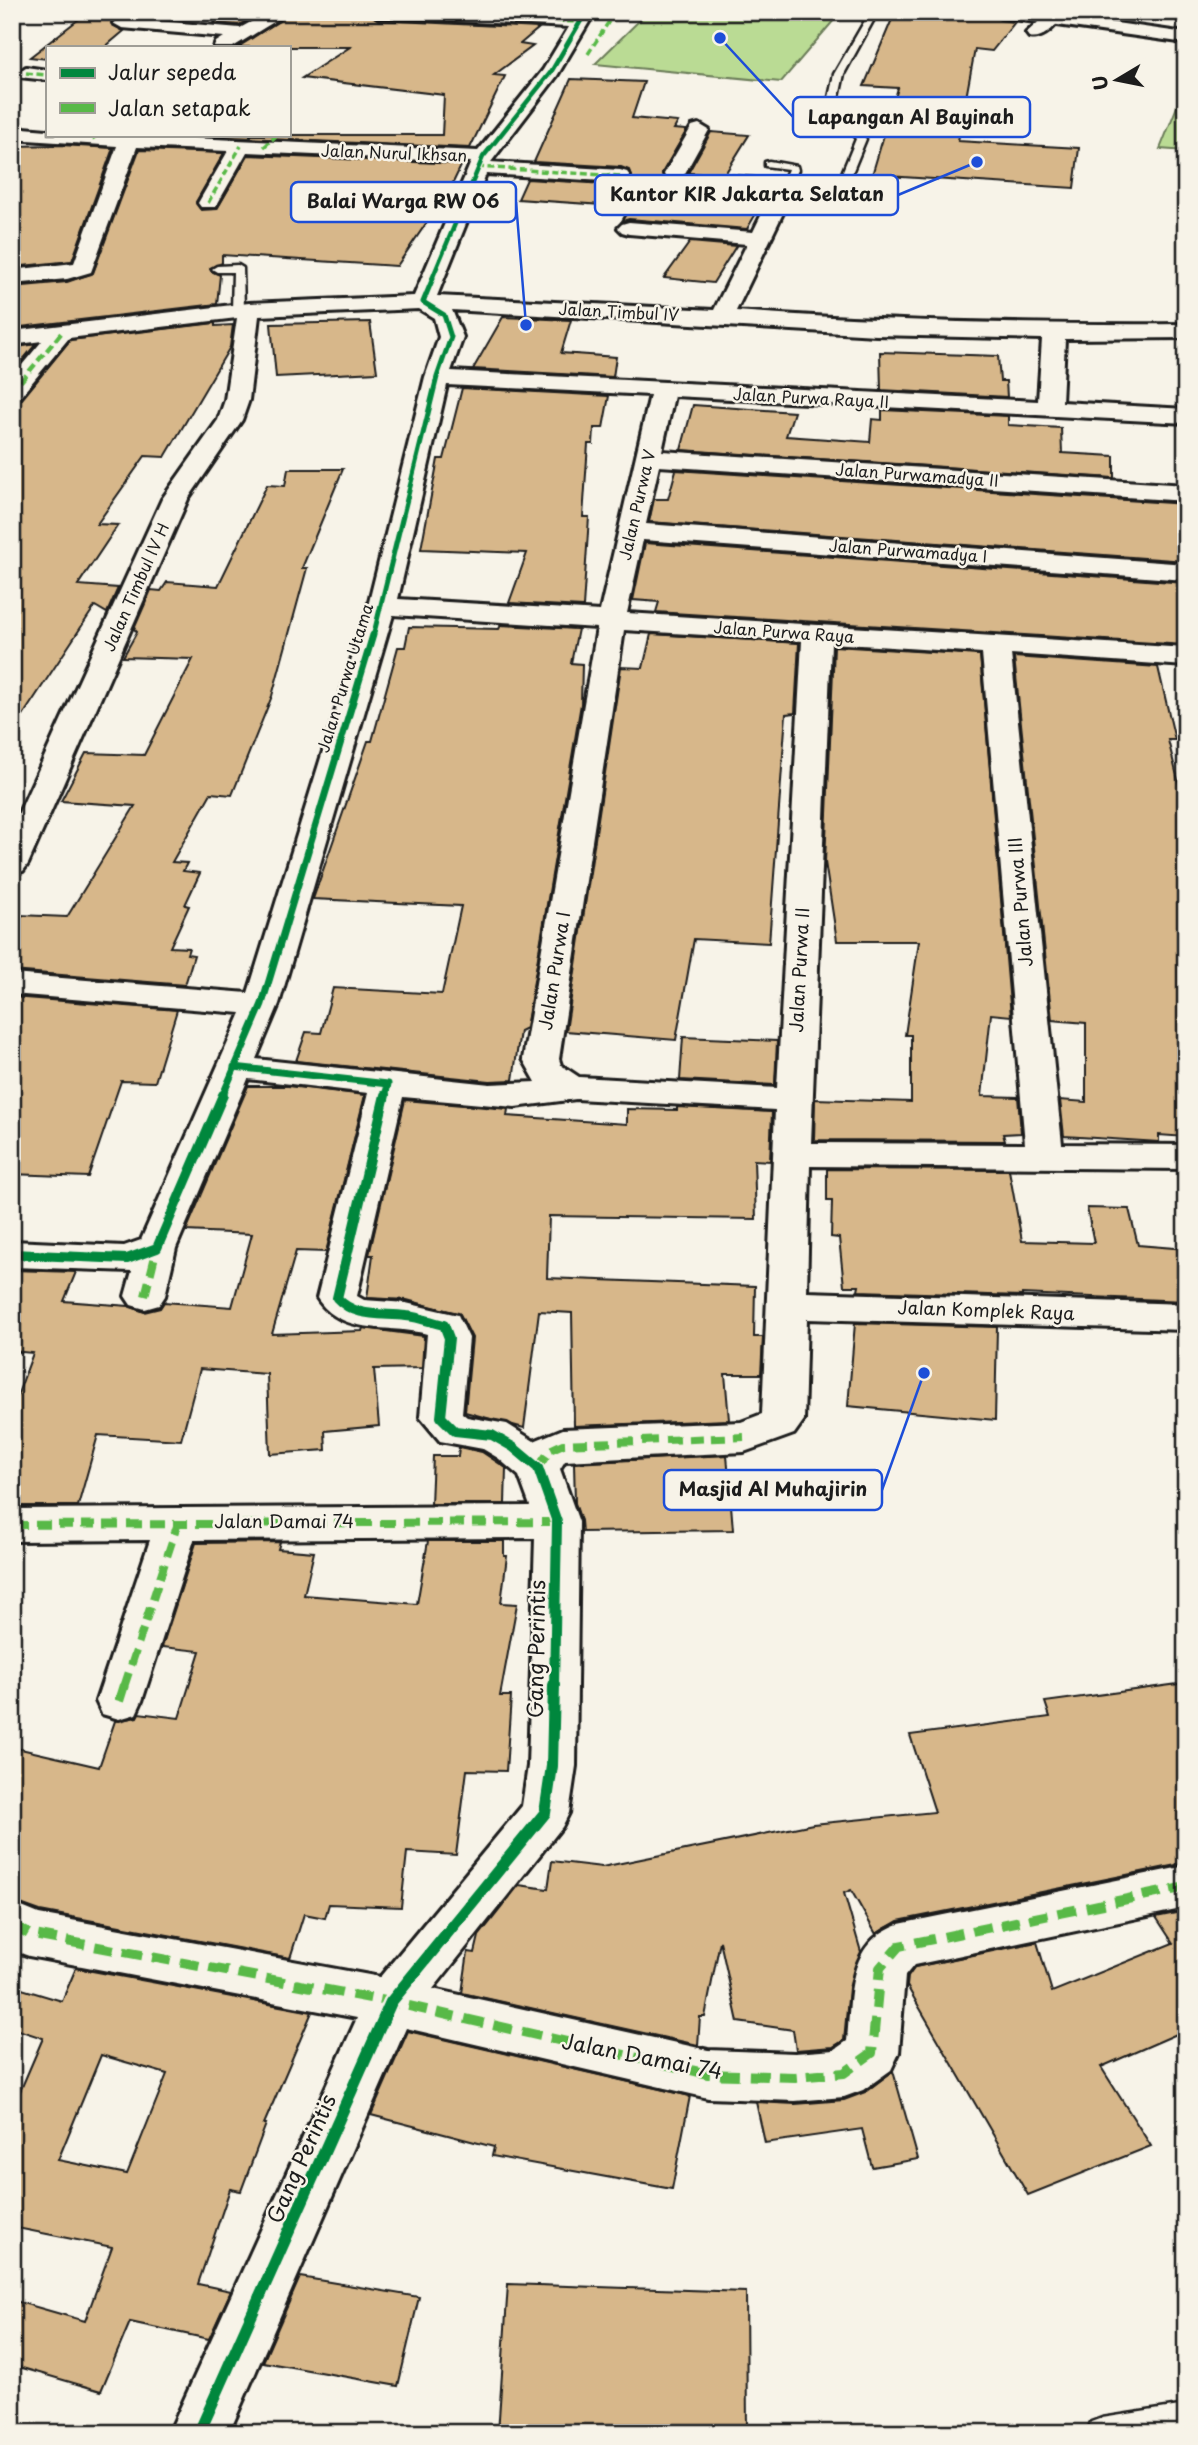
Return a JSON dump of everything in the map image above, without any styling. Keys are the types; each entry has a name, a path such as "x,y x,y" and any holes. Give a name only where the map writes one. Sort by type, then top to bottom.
{"street":[{"path":"222,46 282,12"},
{"path":"378,12 583,17 551,72 480,162 424,302"},
{"path":"1000,12 1186,38"},
{"path":"1035,33 1051,20"},
{"path":"122,23 245,34"},
{"path":"26,73 46,75"},
{"path":"699,130 674,174 675,180 785,188 722,317"},
{"name":"Jalan Nurul Ikhsan","path":"12,133 46,135"},
{"name":"Jalan Nurul Ikhsan","path":"74,136 241,146 271,141 621,176"},
{"path":"12,277 67,272 83,267 129,141"},
{"path":"208,203 241,146"},
{"path":"748,212 773,214"},
{"path":"629,228 761,239"},
{"name":"Jalan Timbul IV","path":"12,338 243,311 424,302 722,317 876,328 1054,332 1186,331"},
{"name":"Jalan Purwa Utama","path":"145,1296 157,1248 262,1004 382,606 437,377 451,337 444,316 424,302"},
{"name":"Jalan Timbul IV H","path":"12,864 175,499 230,420 237,400 243,311"},
{"path":"12,392 63,331"},
{"path":"1049,410 1054,332"},
{"name":"Jalan Purwa Raya II","path":"437,377 1186,416"},
{"name":"Jalan Purwa V","path":"612,620 663,390"},
{"name":"Jalan Purwamadya II","path":"649,458 1186,493"},
{"name":"Jalan Purwamadya I","path":"630,531 1186,572"},
{"name":"Jalan Purwa Raya","path":"382,606 1185,659"},
{"name":"Jalan Purwa I","path":"612,620 541,1059 544,1071 556,1082 576,1088 794,1100"},
{"name":"Jalan Purwa II","path":"538,1468 550,1450 563,1444 744,1437 783,1420 785,1305 817,634"},
{"name":"Jalan Purwa III","path":"996,646 1045,1158"},
{"path":"12,984 262,1004"},
{"path":"234,1068 490,1096 515,1096 576,1088"},
{"path":"388,1084 337,1298 342,1305 358,1312 408,1316 444,1325 449,1338 441,1417 455,1431 492,1435 513,1447 538,1468"},
{"path":"793,1154 1186,1157"},
{"path":"12,1254 127,1259 157,1248"},
{"name":"Jalan Komplek Raya","path":"785,1305 1186,1317"},
{"name":"Gang Perintis","path":"199,2433 391,2002 545,1813 552,1766 557,1522 538,1468"},
{"name":"Jalan Damai 74","path":"12,1525 557,1522"},
{"path":"118,1701 178,1523"},
{"name":"Jalan Damai 74","path":"12,1924 29,1934 391,2002 708,2074 795,2077 844,2073 872,2053 880,1968 900,1946 1186,1887"}],"lane":[{"path":"847,173 861,139 833,102 839,74 874,12"},
{"path":"769,164 792,166 793,170 785,188"},
{"path":"217,269 238,268 243,311"},
{"path":"1102,2433 1186,2420"}],"green space":[{"path":"648,12 841,12 781,82 595,64"},
{"path":"1186,84 1186,151 1160,149"}],"building":[{"path":"88,12 146,12 140,17 122,15 112,21 112,25 124,31 106,46 46,46 46,59 30,57"},
{"path":"224,12 263,12 239,25 214,23"},
{"path":"293,12 367,12 378,20 539,28 520,44 533,46 494,75 505,76 470,148 201,136 442,135 444,95 302,78 350,47 240,46"},
{"path":"895,12 966,17 970,13 991,15 1000,20 1015,22 992,51 975,49 958,141 1079,148 1074,188 872,175 898,88 864,86"},
{"path":"571,79 644,82 632,118 678,122 674,129 687,130 662,173 666,185 675,189 767,195 747,229 629,219 622,221 630,207 518,199 527,179 620,185 628,183 632,178 629,170 621,167 534,162"},
{"path":"711,132 749,135 725,174 778,179 688,173"},
{"path":"12,146 113,148 72,261 12,267"},
{"path":"139,150 224,153 196,202 201,210 217,209 248,155 462,164 438,214 438,206 397,266 222,255 222,263 210,268 220,275 217,304 12,328 12,287 67,282 93,273"},
{"path":"690,242 736,246 713,283 664,278"},
{"path":"503,317 571,320 561,353 616,357 613,377 473,369"},
{"path":"370,322 377,372 276,377 271,324"},
{"path":"215,323 215,326 233,325 230,347 165,457 145,456 97,524 118,525 78,585 118,588 107,613 95,606 12,732 12,401 22,399 70,340"},
{"path":"36,344 12,373 12,348"},
{"path":"880,352 998,356 1000,381 1006,381 1007,397 881,390"},
{"path":"462,388 609,396 603,428 594,428 593,444 588,444 583,517 589,517 583,607 509,603 527,553 421,549 438,459 444,459"},
{"path":"693,405 794,412 786,436 870,442 872,419 882,420 882,410 1008,416 1008,425 1061,428 1062,453 1114,456 1114,478 681,450"},
{"path":"288,469 343,469 302,568 307,568 272,696 232,795 211,793 172,862 187,863 183,871 200,873 185,905 189,906 170,947 189,948 187,954 194,955 185,985 12,971 12,931 19,915 67,917 135,806 61,801 86,753 144,755 193,659 123,657 137,632 134,629 151,590 161,591 167,582 218,586 267,485 285,486"},
{"path":"676,470 1186,504 1186,561 649,522 654,499 668,499"},
{"path":"645,543 1186,583 1186,645 656,612 659,602 633,600"},
{"path":"501,625 578,629 571,663 582,664 581,704 526,1028 520,1031 513,1080 490,1081 296,1061 306,1032 321,1033 333,988 442,994 461,906 313,899 368,741 372,741 398,647 405,647 409,627 499,629"},
{"path":"651,634 799,643 795,713 786,714 769,943 694,939 676,1040 566,1031 621,667 643,668"},
{"path":"834,646 980,655 1011,1016 991,1014 982,1096 1018,1097 1021,1133 1003,1134 1005,1141 814,1140 815,1099 911,1102 911,1035 905,1035 919,941 837,941 825,862"},
{"path":"1014,657 1158,667 1175,740 1168,740 1186,812 1186,1137 1159,1135 1159,1142 1064,1136 1060,1100 1086,1102 1086,1023 1052,1020"},
{"path":"12,997 177,1010 155,1082 121,1081 88,1177 12,1174"},
{"path":"683,1037 777,1041 775,1085 680,1080"},
{"path":"248,1086 288,1086 365,1095 326,1252 296,1251 272,1334 362,1331 363,1328 424,1336 422,1368 374,1369 379,1426 325,1431 326,1450 270,1454 267,1374 200,1369 181,1440 98,1435 78,1506 12,1506 12,1410 33,1353 12,1351 12,1270 76,1272 64,1301 129,1306 144,1312 160,1308 164,1302 232,1307 252,1234 186,1231"},
{"path":"405,1100 508,1109 507,1116 627,1124 627,1109 677,1110 677,1107 772,1112 770,1161 754,1160 756,1219 549,1216 547,1278 755,1286 754,1337 763,1337 761,1374 725,1374 729,1420 574,1426 572,1313 539,1311 524,1428 465,1412 472,1338 460,1314 407,1300 367,1298 373,1255 369,1255"},
{"path":"827,1169 1009,1170 1022,1241 1094,1243 1087,1208 1129,1209 1138,1245 1186,1249 1186,1301 858,1291 859,1286 844,1286 839,1238 831,1237 832,1201 827,1201"},
{"path":"855,1323 997,1327 995,1420 848,1406"},
{"path":"459,1447 482,1452 506,1468 505,1504 431,1504 433,1456 458,1456"},
{"path":"727,1455 733,1530 582,1532 575,1503 574,1463"},
{"path":"428,1541 504,1541 504,1556 507,1556 501,1603 517,1604 500,1696 511,1696 506,1771 467,1770 456,1855 407,1852 401,1907 329,1904 325,1918 304,1914 290,1958 40,1911 12,1901 12,1747 99,1767 115,1721 137,1717 139,1713 179,1718 200,1651 162,1647 196,1543 280,1542 278,1549 314,1552 304,1595 417,1604"},
{"path":"1186,1683 1186,1863 898,1921 876,1934 851,1890 844,1893 861,1952 849,1988 844,2040 833,2047 796,2050 793,2030 738,2022 720,1941 705,2017 700,2017 698,2045 462,1993 468,1952 475,1953 479,1936 519,1885 548,1889 552,1861 602,1867 813,1824 935,1812 910,1735 1050,1717 1045,1702"},
{"path":"1186,1911 1186,2030 1101,2067 1151,2146 1028,2195 907,1986 908,1977 915,1967 1037,1942 1052,1992 1173,1943 1156,1917"},
{"path":"76,1968 312,2012 264,2124 241,2191 230,2189 198,2284 231,2291 209,2339 130,2322 101,2391 12,2365 12,2300 85,2321 112,2247 12,2227 12,2110 43,2038 12,2028 12,1986 62,2001","holes":["101,2055 167,2074 127,2174 58,2160"]},
{"path":"408,2031 690,2096 672,2189 492,2156 494,2147 371,2115"},
{"path":"893,2071 918,2159 872,2167 862,2129 765,2143 756,2102 795,2104 844,2100 865,2092"},
{"path":"300,2277 419,2297 398,2386 263,2362"},
{"path":"508,2284 746,2292 747,2433 498,2433"}],"marked path":[{"path":"378,12 579,22"},
{"path":"588,54 615,12"},
{"path":"26,73 46,75"},
{"path":"92,139 96,136"},
{"path":"264,147 276,136"},
{"path":"208,203 241,146"},
{"path":"477,167 620,176"},
{"path":"12,392 63,331"},
{"path":"145,1296 157,1248"},
{"path":"538,1468 550,1450 563,1444 744,1437"},
{"path":"12,1525 557,1522"},
{"path":"119,1701 178,1523"},
{"path":"12,1924 29,1934 391,2002 708,2074 795,2077 844,2073 872,2053 880,1968 899,1946 1186,1887"}],"cycle path":[{"path":"12,1254 127,1259 157,1248 262,1004 382,606 437,377 451,337 444,315 423,302 483,157 551,72 586,12"},
{"path":"199,2433 391,2002 545,1813 552,1766 557,1522 538,1468 513,1447 492,1435 455,1431 441,1417 449,1338 444,1325 406,1316 359,1312 350,1309 337,1298 388,1084 234,1067"}],"place":[{"name":"Lapangan Al Bayinah","path":"720,38"},
{"name":"Kantor KIR Jakarta Selatan","path":"977,162"},
{"name":"Balai Warga RW 06","path":"526,325"},
{"name":"Masjid Al Muhajirin","path":"924,1373"}]}
